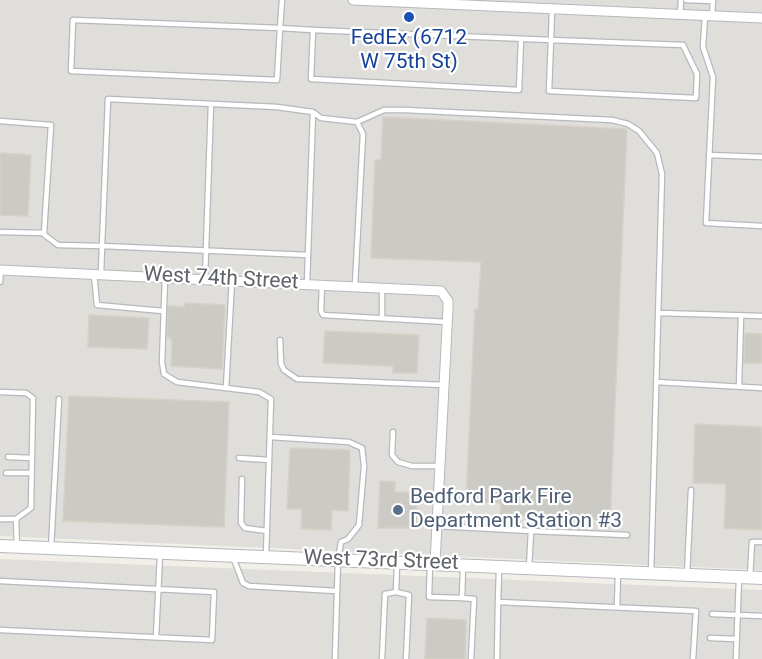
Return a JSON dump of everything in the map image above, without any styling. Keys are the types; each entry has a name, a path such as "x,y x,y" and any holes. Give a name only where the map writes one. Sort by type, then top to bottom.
{"street":[{"path":"353,0 762,18"},
{"name":"West 74th Street","path":"0,270 382,286 441,291 448,301 447,322"},
{"path":"433,563 437,526 447,322"},
{"name":"West 73rd Street","path":"0,546 750,578"}],"lane":[{"path":"282,0 280,28 277,80 71,71 73,20 280,28 521,39 551,40 683,45 697,74 696,98 549,91 551,40 552,9"},
{"path":"680,15 681,0"},
{"path":"686,0 713,0 703,47 712,77 706,223 762,226"},
{"path":"313,30 311,79 519,90 521,39"},
{"path":"163,310 97,305 102,246 108,99 277,107 313,112 321,118 357,122 384,110 405,110 612,120 628,124 657,153 662,174 651,573"},
{"path":"205,279 211,104"},
{"path":"307,283 313,112"},
{"path":"0,122 51,125 42,233"},
{"path":"355,285 363,134 357,122"},
{"path":"709,154 762,157"},
{"path":"0,232 42,233 58,245 308,255"},
{"path":"0,270 0,282"},
{"path":"165,277 162,362 164,374 177,382 259,392 271,399 266,556"},
{"path":"226,388 232,280"},
{"path":"321,284 323,315 447,322"},
{"path":"382,286 382,318"},
{"path":"658,313 762,316"},
{"path":"739,386 741,316"},
{"path":"280,340 281,364 284,370 297,379 444,385"},
{"path":"656,382 762,388"},
{"path":"0,392 26,393 33,398 31,508 16,519 0,519"},
{"path":"51,548 59,399"},
{"path":"393,432 392,455 398,462 412,466 440,466"},
{"path":"270,437 350,442 362,448 364,466 359,525 348,539 341,542 338,560 335,659"},
{"path":"8,458 32,458"},
{"path":"239,458 269,460"},
{"path":"6,473 31,473"},
{"path":"242,479 240,523 245,528 267,531"},
{"path":"687,575 691,490"},
{"path":"16,519 17,547"},
{"path":"437,526 627,535"},
{"path":"528,568 531,531"},
{"path":"736,659 737,615 750,578 752,542 762,542"},
{"path":"156,637 160,552"},
{"path":"233,555 243,583 249,586 338,591"},
{"path":"396,592 397,562"},
{"path":"433,563 429,597 474,599 471,659"},
{"path":"462,598 464,565"},
{"path":"497,659 499,566"},
{"path":"617,607 618,572"},
{"path":"0,581 214,592 212,640 0,630"},
{"path":"382,659 385,594 396,592 409,595 406,659"},
{"path":"498,602 696,611 693,659"},
{"path":"711,614 762,616"},
{"path":"711,638 736,639"}],"shaded area":[{"path":"0,0 762,0 762,570 0,536"},
{"path":"0,559 762,590 762,659 0,659"}],"building":[{"path":"383,117 627,129 610,520 500,515 501,503 466,501 475,309 478,309 481,262 371,258 375,160 381,160"},
{"path":"0,153 31,155 28,216 0,215"},
{"path":"185,303 225,305 222,369 171,366 172,341 167,336 168,306 184,307"},
{"path":"89,315 149,318 147,349 88,347"},
{"path":"325,331 419,335 417,373 393,373 393,366 323,363"},
{"path":"745,333 762,334 762,363 744,363"},
{"path":"69,396 229,402 224,527 63,521"},
{"path":"695,424 762,427 762,530 724,528 726,484 693,483"},
{"path":"290,448 350,450 348,511 332,510 331,530 301,529 302,509 287,509"},
{"name":"Bedford Park Fire Department Station #3","path":"380,481 395,482 395,492 417,493 416,528 378,528"},
{"path":"427,618 466,620 465,659 425,659"}],"place":[{"name":"FedEx (6712 W 75th St)","path":"409,17"},
{"name":"Bedford Park Fire Department Station #3","path":"398,510"}]}
